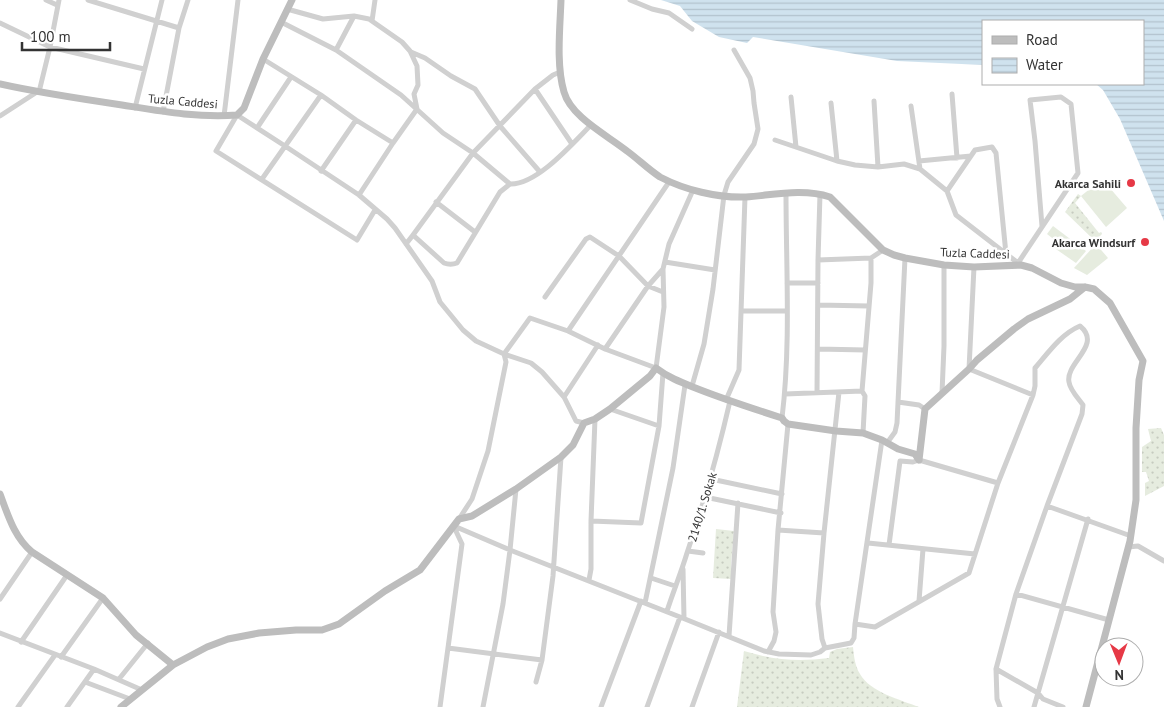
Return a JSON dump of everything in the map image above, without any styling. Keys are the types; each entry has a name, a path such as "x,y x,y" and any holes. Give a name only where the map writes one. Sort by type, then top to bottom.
{"main road":[{"path":"561,0 560,72 564,93 569,104 587,123 611,138 668,182 709,195 745,197 786,193 820,194"},
{"path":"236,116 244,108 263,59 289,3"},
{"name":"Tuzla Caddesi","path":"0,84 38,92 188,116 236,116"},
{"name":"Tuzla Caddesi","path":"820,194 830,197 883,250 894,255 944,265 974,267 1019,264 1032,268 1061,283 1094,289 1110,303 1144,361 1139,390 1136,428 1136,500 1131,536 1086,707"},
{"path":"919,460 925,409 977,360 1014,329 1028,319 1070,299 1085,286"},
{"path":"121,707 173,665 207,646 228,639 259,633 322,630 339,624 385,591 420,570 459,520 472,516 516,489 561,457 573,445 584,423 595,420 610,409 650,376 656,368 688,386 782,418 788,424 863,433 898,449 915,454 919,460"},
{"path":"0,494 13,529 24,546 103,598 136,635 173,665"}],"street":[{"path":"0,116 38,92 50,47 58,2 46,0"},
{"path":"88,0 179,28"},
{"path":"135,108 162,0"},
{"path":"163,112 179,28 188,0"},
{"path":"224,116 238,0"},
{"path":"372,21 375,0"},
{"path":"630,0 652,9 669,13 692,29"},
{"path":"289,3 323,19 354,16 372,21 402,42 410,51 416,66 418,84 414,94 417,108 359,196"},
{"path":"336,50 354,16"},
{"path":"281,22 336,50 401,95 444,133 473,153 510,184"},
{"path":"0,23 50,47 144,69"},
{"path":"601,707 651,578 688,386 704,344 724,195 728,182 754,144 758,129 750,78 734,50"},
{"path":"410,51 425,58 451,76 475,89 500,126 540,172"},
{"path":"263,59 393,143"},
{"path":"406,244 473,153 535,89 560,72"},
{"path":"256,128 291,77"},
{"path":"535,89 572,144"},
{"path":"952,94 957,158"},
{"path":"262,179 320,95"},
{"path":"791,97 796,147"},
{"path":"774,140 855,165 878,167 904,164 920,169 948,191 956,214 1019,264 1078,173 1072,104 1061,97 1030,100 1042,226"},
{"path":"874,101 878,167"},
{"path":"832,103 837,161"},
{"path":"912,106 920,169"},
{"path":"376,210 357,240 216,150 236,116 286,146 359,196 387,219 395,228 432,281 440,302 463,330 476,342 530,363 542,372 564,397 576,421 584,423"},
{"path":"321,171 356,120"},
{"path":"413,235 447,264 453,265 457,263 500,192 510,184 521,182 540,172 561,156 591,125"},
{"path":"948,191 975,150 992,147 996,153 1006,254"},
{"path":"919,162 971,156"},
{"path":"568,331 668,182"},
{"path":"459,520 472,500 488,451 506,362 504,354 530,318 568,331 605,349 656,368 664,307 663,269 669,244 693,190"},
{"path":"782,418 785,394 787,312 786,193"},
{"path":"817,392 820,194"},
{"name":"2140/1. Sokak","path":"667,611 705,497 728,401 738,370 745,197"},
{"path":"436,202 475,232"},
{"path":"545,297 589,237 619,256 648,286 663,292"},
{"path":"818,260 871,258 883,250"},
{"path":"863,433 865,396 862,391 871,283 871,258"},
{"path":"454,526 764,651 811,655 825,648 851,642 854,638 884,441 895,432 897,423 905,258"},
{"path":"665,262 715,270"},
{"path":"942,393 944,265"},
{"path":"974,267 969,369 1032,395"},
{"path":"605,349 648,286 663,269"},
{"path":"787,283 818,283"},
{"path":"818,305 869,306"},
{"path":"741,311 787,312"},
{"path":"855,624 875,627 969,573 998,483 1035,386 1035,368 1070,330 1080,326 1087,338 1086,346 1070,370 1068,381 1083,405 1082,414 1016,594 996,669 997,699 1000,707"},
{"path":"564,397 598,345"},
{"path":"818,349 866,350"},
{"path":"591,521 642,523 659,426 663,373"},
{"path":"785,394 862,391"},
{"path":"825,648 822,639 818,604 839,392"},
{"path":"898,402 919,405 925,409"},
{"path":"610,409 659,426"},
{"path":"588,580 591,569 595,420"},
{"path":"768,652 776,632 773,612 778,530 788,424"},
{"path":"536,682 542,660 554,566 561,457"},
{"path":"889,545 900,461 913,462 919,460 998,483"},
{"path":"710,479 782,494"},
{"path":"482,707 503,604 516,489"},
{"path":"705,497 781,513"},
{"path":"729,636 738,503"},
{"path":"1047,506 1131,536"},
{"path":"1034,707 1088,520"},
{"path":"440,707 462,544 454,526"},
{"path":"778,530 824,533"},
{"path":"868,543 975,554"},
{"path":"1128,547 1138,546 1164,561"},
{"path":"919,601 923,549"},
{"path":"688,551 703,553"},
{"path":"0,599 32,552"},
{"path":"647,707 682,617 683,567"},
{"path":"21,642 67,575"},
{"path":"651,578 675,586"},
{"path":"1016,594 1109,620"},
{"path":"18,707 103,598"},
{"path":"692,707 719,632"},
{"path":"0,634 94,669 142,690"},
{"path":"119,680 148,643"},
{"path":"448,648 542,660"},
{"path":"67,707 94,669"},
{"path":"996,669 1038,693 1043,699 1063,707"},
{"path":"85,682 130,699"},
{"path":"1043,699 1044,707"}],"shaded area":[{"path":"1101,180 1127,208 1106,227 1081,196"},
{"path":"1078,194 1081,196 1075,203 1099,233 1101,232 1102,234 1095,241 1065,212"},
{"path":"1053,226 1086,251 1076,263 1053,247 1056,241 1047,234"},
{"path":"1096,244 1108,258 1087,275 1074,268"},
{"path":"1161,428 1164,435 1164,486 1145,496 1145,483 1149,481 1146,472 1142,472 1142,447 1151,441 1148,429"},
{"path":"716,529 734,531 731,579 713,578"},
{"path":"853,647 857,668 871,686 886,695 919,707 737,707 744,651 776,658 807,660 829,658 830,652"}],"water":[{"path":"661,0 1164,0 1164,221 1120,119 1103,90 1097,85 1144,85 1144,20 982,20 982,65 897,61 753,37 747,43 719,37 692,21 680,6"}],"place":[{"name":"Akarca Sahili","path":"1131,183"},
{"name":"Akarca Windsurf","path":"1145,242"}]}
